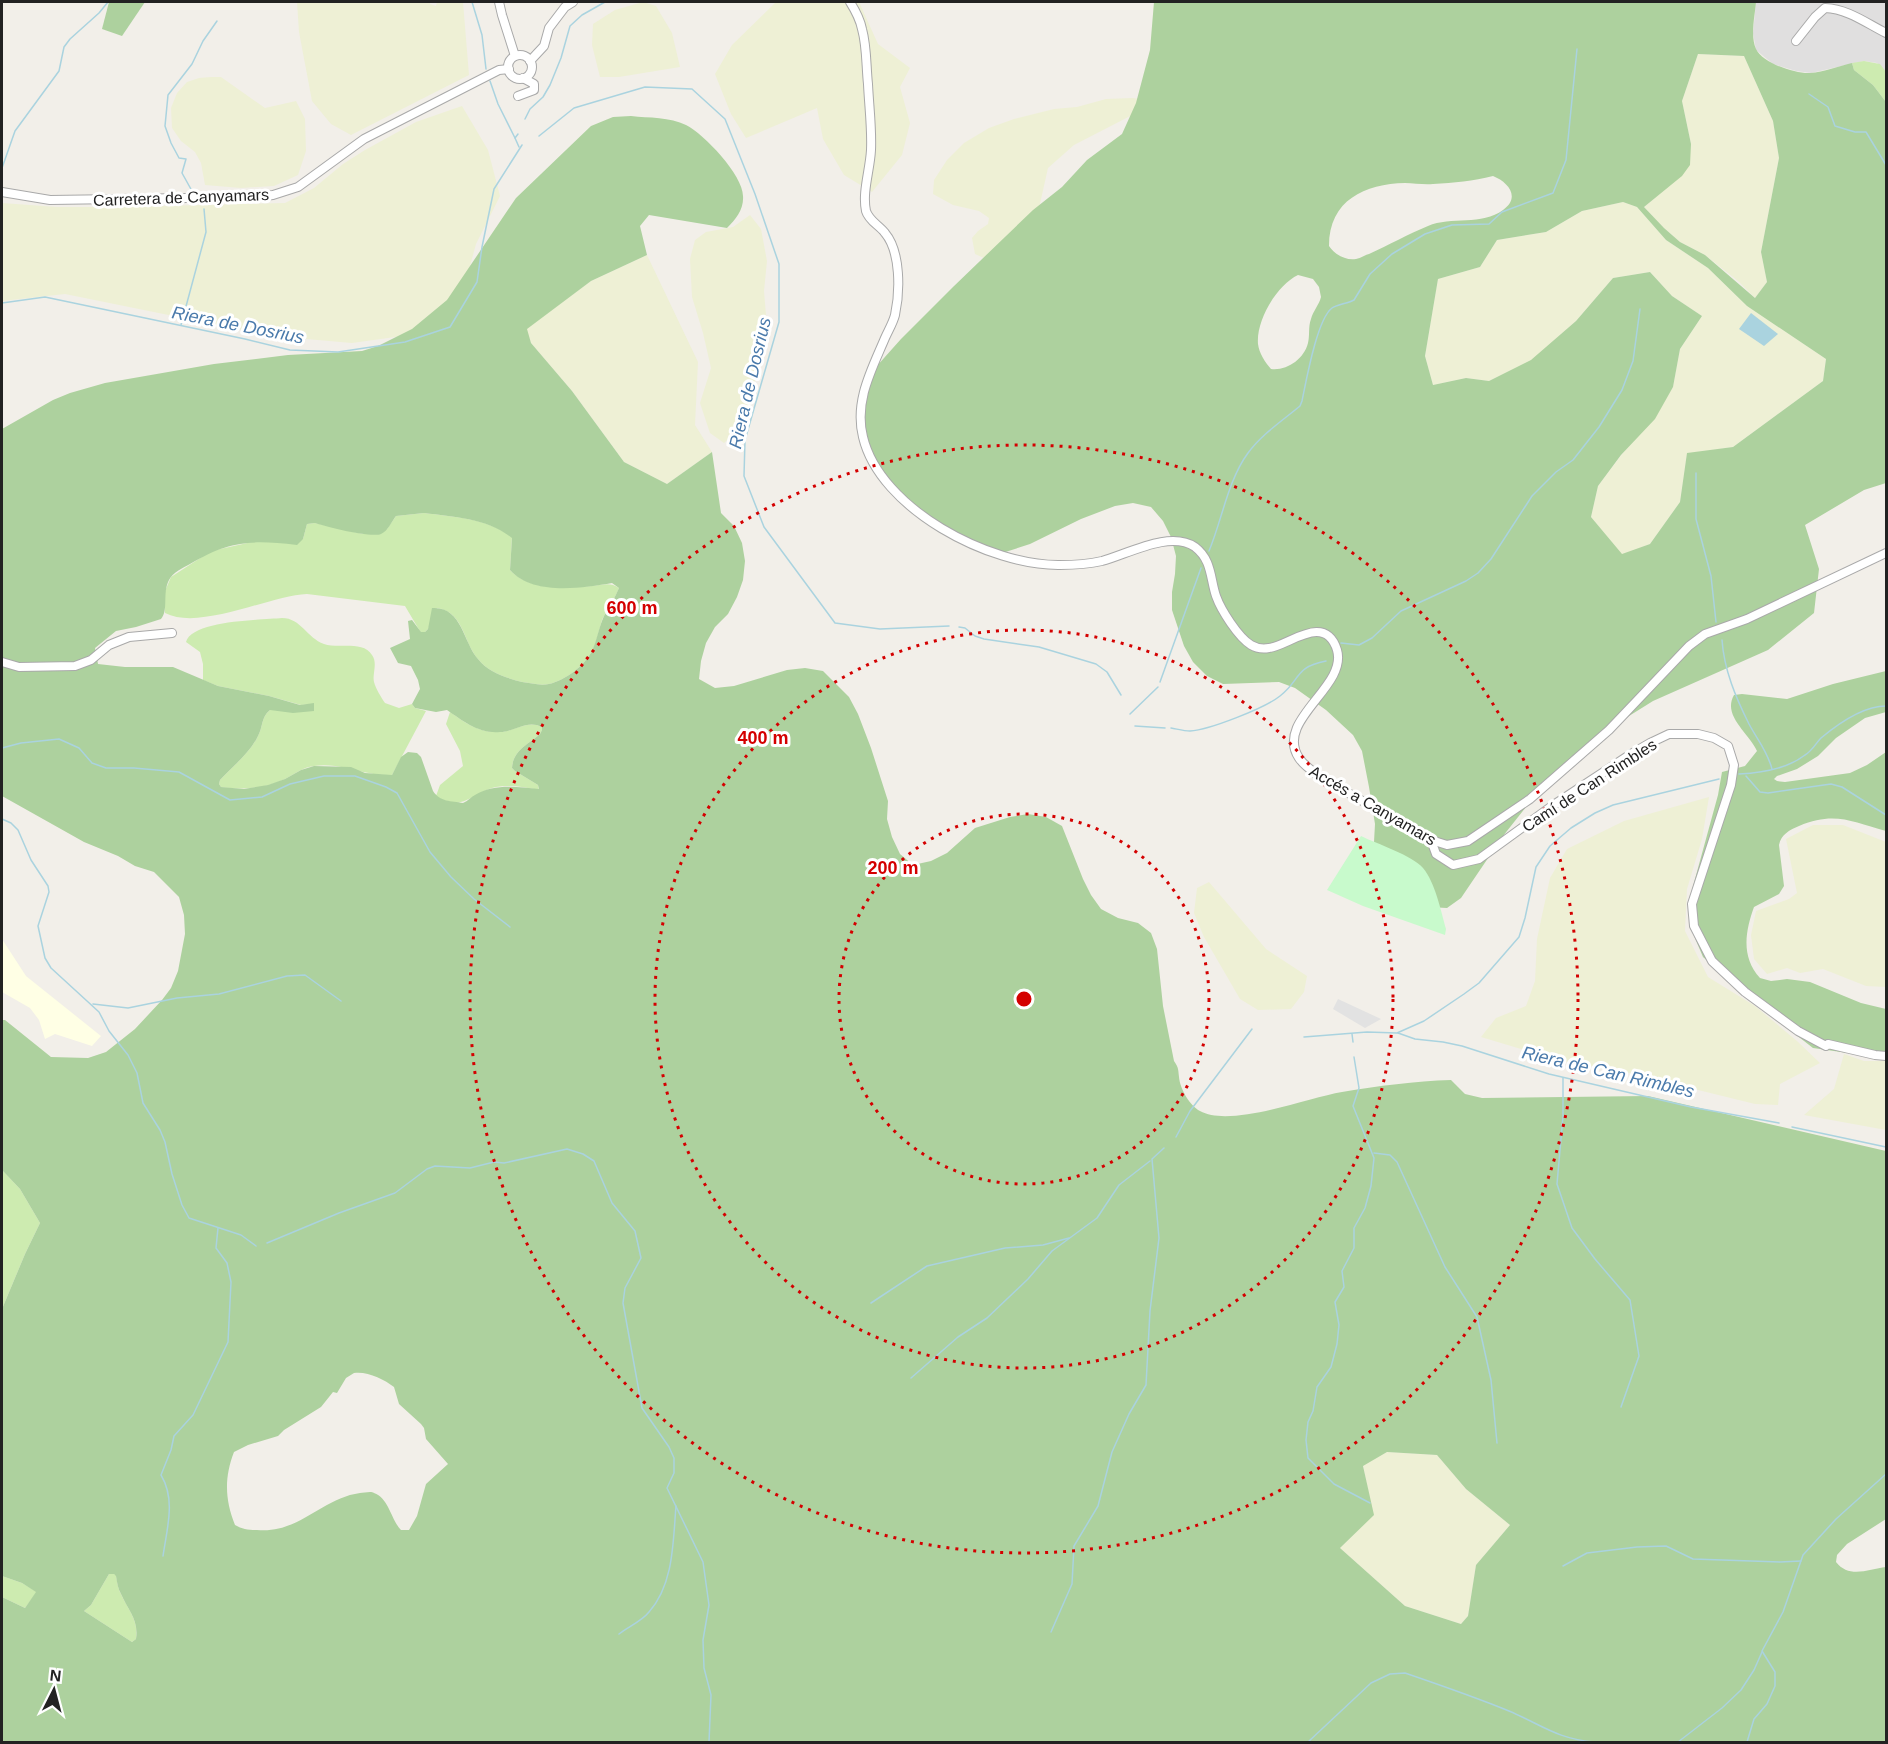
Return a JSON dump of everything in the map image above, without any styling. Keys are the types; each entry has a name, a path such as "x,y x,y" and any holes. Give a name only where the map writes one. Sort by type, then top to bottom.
{"street":[{"path":"499,2 515,56"},
{"path":"530,61 544,46 549,28 565,7 573,2"},
{"name":"Accés a Canyamars","path":"850,2 862,28 872,136 864,200 867,215 884,231 894,245 897,260 898,286 894,317 864,389 860,409 862,436 871,460 910,507 949,534 981,550 1018,561 1059,565 1101,561 1135,549 1180,541 1195,547 1206,559 1217,599 1242,637 1251,645 1268,649 1300,634 1310,632 1328,637 1336,648 1337,667 1297,728 1294,741 1296,753 1307,767 1322,778 1431,840 1447,845 1468,841 1530,799 1609,730 1689,646 1705,634 1747,619 1887,553"},
{"path":"1796,41 1815,17 1825,9 1837,9 1887,33"},
{"path":"518,96 534,90 534,84 523,78 514,77 508,69 510,61 515,56 524,56 530,61 530,74 523,78"},
{"name":"Carretera de Canyamars","path":"2,192 32,198 70,200 273,195 298,187 364,139 499,70 508,69"},
{"path":"2,662 19,667 75,666 91,660 109,645 129,637 172,633"},
{"name":"Camí de Can Rimbles","path":"1431,840 1437,854 1453,865 1479,859 1552,806 1650,743 1669,734 1698,734 1714,738 1728,746 1734,765 1731,785 1692,904 1694,926 1712,961 1745,992 1798,1031 1826,1046 1828,1044 1887,1056"}],"shaded area":[{"path":"297,2 430,2 436,6 437,2 463,2 469,75 351,135 331,124 312,101 299,32"},
{"path":"643,2 656,6 672,33 680,67 619,77 600,77 592,45 593,24 615,10"},
{"path":"776,2 859,2 878,44 910,68 900,87 910,123 902,155 872,192 844,175 823,139 817,108 746,138 731,114 715,74 732,45"},
{"path":"1756,2 1886,2 1886,72 1877,63 1864,61 1811,73 1773,64 1756,50 1753,33"},
{"path":"1698,54 1744,56 1773,121 1779,158 1761,252 1767,282 1755,298 1738,281 1705,255 1680,242 1644,207 1657,196 1691,144 1682,101"},
{"path":"221,77 265,108 296,101 305,119 306,151 298,175 274,186 241,188 205,185 201,163 195,152 181,141 172,128 171,108 177,93 187,82"},
{"path":"1106,99 1149,100 1140,111 1074,145 1048,168 1037,217 997,264 975,254 972,238 988,224 989,218 979,211 953,205 933,194 934,180 947,160 964,143 989,128 1014,119"},
{"path":"462,106 488,150 500,196 476,244 462,295 417,334 352,343 272,336 65,294 2,301 2,203 57,207 116,207 285,203 314,188 343,164 365,150 416,122"},
{"path":"1623,202 1637,207 1666,240 1708,268 1747,306 1826,359 1823,381 1733,447 1687,454 1680,502 1650,544 1622,555 1591,517 1598,486 1673,387 1680,349 1702,316 1672,296 1650,272 1613,278 1576,321 1531,361 1489,381 1466,378 1433,385 1425,356 1438,279 1480,267 1497,240 1546,232 1582,211"},
{"path":"750,215 761,229 767,261 764,291 767,327 752,394 740,428 724,443 710,433 700,403 711,368 692,297 690,259 695,240 706,232 733,227"},
{"path":"647,255 698,362 695,425 712,452 667,484 624,462 572,391 531,343 526,329 591,281"},
{"path":"1709,797 1702,839 1687,889 1685,931 1708,977 1755,1006 1820,1063 1780,1084 1778,1105 1755,1104 1621,1071 1561,1061 1481,1037 1496,1018 1526,1006 1535,981 1537,939 1550,878 1567,849 1624,821"},
{"path":"1813,825 1843,825 1886,842 1886,987 1866,986 1823,969 1800,973 1787,968 1767,974 1754,959 1751,935 1756,911 1789,899 1797,893 1786,839"},
{"path":"1209,882 1266,949 1307,976 1304,992 1291,1009 1258,1010 1240,999 1204,937 1194,913 1197,888"},
{"path":"2,939 26,976 101,1036 92,1046 55,1034 45,1039 39,1020 30,1008 2,992"},
{"path":"1338,999 1381,1019 1365,1028 1333,1009"},
{"path":"1844,1054 1864,1061 1886,1061 1886,1130 1804,1115 1834,1089"},
{"path":"1387,1452 1437,1455 1466,1489 1510,1525 1476,1565 1468,1616 1461,1624 1405,1606 1340,1548 1373,1515 1363,1465"}],"green space":[{"path":"109,2 145,2 122,36 102,29"},
{"path":"1154,2 1756,2 1754,44 1759,54 1765,59 1788,70 1804,73 1852,63 1854,70 1873,85 1886,102 1886,483 1864,490 1805,525 1819,569 1814,613 1768,650 1653,701 1621,721 1537,793 1503,836 1461,898 1447,908 1428,907 1377,861 1374,842 1375,824 1369,787 1362,751 1353,735 1326,710 1295,688 1279,682 1223,684 1207,676 1193,662 1184,646 1172,610 1176,556 1171,537 1163,521 1151,507 1133,503 1115,506 1081,519 1030,544 996,555 977,551 945,532 903,496 866,455 861,401 876,367 953,287 1033,210 1062,187 1087,160 1122,134 1136,103 1150,50","holes":["1698,54 1744,56 1773,121 1779,158 1761,252 1767,282 1755,298 1705,255 1680,242 1644,207 1682,176 1690,165 1691,144 1682,101","1493,176 1508,186 1512,195 1511,200 1503,210 1495,215 1437,223 1356,259 1341,256 1329,246 1335,217 1342,206 1363,191 1390,184 1463,182","1623,202 1637,207 1666,240 1708,268 1747,306 1826,359 1823,381 1733,447 1687,453 1680,502 1650,544 1622,554 1591,517 1598,486 1621,455 1655,419 1673,387 1680,349 1702,316 1672,296 1650,272 1613,278 1576,321 1531,360 1489,381 1466,378 1433,385 1425,356 1438,279 1480,267 1497,240 1546,232 1582,211","1298,275 1313,279 1319,287 1321,297 1312,316 1308,343 1303,354 1289,366 1271,369 1258,344 1260,324 1269,304 1290,280"]},
{"path":"1864,61 1880,64 1886,72 1886,102 1873,85 1854,70 1852,63"},
{"path":"613,117 666,119 680,122 694,130 712,146 737,177 743,196 741,209 727,228 649,215 640,226 647,255 591,281 527,329 531,343 572,391 624,462 667,484 712,452 721,513 734,526 742,543 745,561 743,580 737,597 728,614 715,627 706,643 699,679 715,688 734,686 787,670 805,668 823,671 849,697 858,714 888,801 887,819 892,837 900,854 913,865 931,861 947,853 975,828 1010,817 1028,814 1046,817 1062,826 1083,879 1101,909 1118,918 1138,923 1151,933 1157,949 1163,1006 1174,1061 1178,1067 1183,1092 1196,1109 1213,1115 1249,1114 1342,1092 1396,1084 1451,1080 1465,1094 1482,1098 1648,1096 1886,1151 1886,1519 1847,1544 1837,1555 1836,1562 1853,1572 1886,1567 1886,1742 2,1742 2,1597 25,1608 36,1592 22,1583 2,1576 2,1309 40,1223 20,1189 2,1170 2,1020 5,1020 51,1057 88,1058 106,1052 135,1029 171,988 178,971 185,934 184,915 179,897 154,872 135,866 118,856 84,842 2,796 2,429 53,400 105,383 214,364 288,355 362,351 378,346 412,329 447,300 516,198 591,126","holes":["424,513 458,517 481,522 502,531 512,538 510,570 531,584 573,588 612,583 619,588 604,616 589,657 568,676 549,684 522,682 487,668 473,652 456,619 442,609 432,608 428,629 425,632 421,632 412,620 408,621 410,639 390,648 398,663 411,666 418,680 420,689 412,704 415,708 436,712 447,710 472,726 485,731 505,731 531,724 542,727 540,734 515,756 512,768 538,785 539,789 498,787 483,791 463,803 446,800 433,791 421,757 417,753 408,752 401,757 392,775 365,773 351,767 314,766 268,785 244,789 221,787 220,780 251,748 270,710 293,713 314,711 314,703 300,705 218,686 173,667 125,667 98,664 95,648 116,631 161,619 165,611 166,590 171,577 178,570 204,556 230,546 254,542 297,545 303,539 307,524 315,523 359,533 381,534 396,516","354,1373 370,1374 394,1387 399,1404 421,1424 426,1439 448,1464 426,1484 417,1516 409,1530 401,1530 383,1499 371,1492 346,1496 285,1527 254,1530 235,1525 229,1507 227,1489 234,1452 278,1436 321,1407 333,1392 337,1393 346,1378","1387,1452 1437,1455 1466,1489 1510,1525 1476,1565 1468,1616 1461,1624 1405,1606 1340,1548 1374,1515 1363,1466","109,1574 114,1574 136,1626 136,1639 132,1642 84,1611 91,1605"]},
{"path":"424,513 481,522 512,537 510,570 527,582 548,587 606,584 619,588 602,620 592,651 584,662 568,676 549,684 522,682 504,676 482,664 473,652 458,621 453,615 437,608 428,629 421,633 405,606 307,594 196,618 165,613 165,591 171,577 211,551 252,542 303,539 307,524 315,523 363,534 387,529 396,516"},
{"path":"282,618 294,621 324,644 357,646 368,650 375,661 374,682 385,703 399,708 412,704 415,708 426,711 392,775 321,765 306,768 285,779 261,787 221,787 220,780 251,748 270,710 314,704 301,705 218,686 203,680 200,652 186,642 191,635 214,625"},
{"path":"1886,671 1886,712 1865,718 1836,738 1818,756 1774,779 1785,782 1850,773 1886,752 1886,831 1843,820 1823,819 1799,826 1786,833 1779,845 1784,886 1779,894 1754,907 1748,926 1746,944 1750,962 1760,978 1771,981 1787,979 1810,982 1861,1003 1886,1009 1886,1058 1883,1058 1813,1048 1755,1003 1703,957 1692,931 1690,918 1692,890 1722,772 1745,766 1757,751 1731,710 1734,695 1787,699 1833,684"},
{"path":"450,712 485,731 505,731 531,724 542,727 540,734 515,756 512,768 538,785 539,790 504,786 492,788 458,803 444,801 436,796 440,785 463,766 460,751 446,724"},
{"path":"1361,836 1403,854 1423,868 1437,897 1446,929 1445,935 1363,906 1327,890"},
{"path":"2,1170 20,1189 40,1223 2,1309"},
{"path":"109,1574 116,1575 120,1592 136,1626 136,1639 132,1642 84,1611 91,1605"},
{"path":"2,1576 22,1583 37,1592 25,1608 2,1597"}],"water":[{"path":"1751,313 1778,334 1764,346 1739,329"}],"waterway":[{"path":"2,168 15,131 59,71 64,47 108,2"},
{"path":"472,2 482,35 486,69"},
{"path":"525,119 530,109 543,97 550,85 570,26 582,15 605,2"},
{"path":"192,191 182,173 186,159 179,158 165,126 168,95 192,64 203,41 217,21"},
{"path":"1209,551 1230,488 1241,464 1248,453 1272,428 1300,406 1317,337 1332,308 1354,300 1370,274 1392,254 1425,234 1452,225 1489,224 1502,212 1553,193 1566,160 1577,49"},
{"path":"490,81 498,104 515,138"},
{"name":"Riera de Dosrius","path":"539,136 574,108 645,87 692,89 725,119 755,194 779,264 779,322 745,440 744,476 764,527 835,623 880,629 949,626"},
{"path":"1809,94 1828,107 1835,126 1855,132 1866,132 1886,165"},
{"path":"518,134 515,138 519,147"},
{"name":"Riera de Dosrius","path":"2,303 45,297 290,350 338,352 405,342 450,327 477,282 494,189 522,145"},
{"path":"181,325 206,232 204,209"},
{"path":"1341,643 1359,645 1372,638 1401,611 1466,581 1478,573 1491,559 1532,496 1556,472 1573,460 1599,427 1622,390 1633,361 1640,309"},
{"path":"1696,473 1696,519 1711,576 1716,622"},
{"path":"1160,682 1201,568"},
{"path":"959,627 984,639 1039,647 1096,664 1107,672 1121,695"},
{"path":"1722,640 1725,662 1735,694 1772,769"},
{"path":"1171,728 1199,730 1250,712 1280,696 1303,670 1326,661"},
{"path":"1130,714 1158,687"},
{"path":"1739,774 1765,771 1790,764 1812,749 1821,738 1843,721 1860,712 1886,706"},
{"path":"1135,726 1165,728"},
{"path":"2,748 21,743 59,739 79,748 92,763 106,768 179,772 230,800 262,797 290,784 324,776 355,776 397,793 430,852 451,877 474,899 510,927"},
{"path":"1746,776 1760,792 1768,793 1831,784 1842,787 1886,815"},
{"path":"1304,1037 1367,1032 1397,1033 1424,1021 1479,983 1519,937 1536,867 1550,846 1571,828 1613,805 1719,779"},
{"path":"2,819 11,823 18,830 31,860 48,886 49,892 38,926 45,958 51,968 99,1012 109,1031 128,1055 137,1073 143,1103 165,1142 172,1174 182,1205 189,1218 241,1235 256,1246"},
{"path":"93,1004 128,1008 177,998 219,994 287,976 305,975 341,1001"},
{"path":"1176,1137 1190,1111 1252,1029"},
{"name":"Riera de Can Rimbles","path":"1398,1033 1415,1039 1462,1046 1549,1074 1691,1107 1779,1123"},
{"path":"1352,1034 1353,1042"},
{"path":"1354,1057 1359,1088 1353,1106 1374,1158 1371,1186 1365,1208 1354,1228 1354,1248 1342,1271 1344,1287 1335,1302 1339,1325 1337,1344 1331,1367 1317,1387 1306,1440 1308,1458 1334,1484 1370,1503"},
{"path":"1563,1078 1563,1116 1557,1184 1572,1228 1630,1300 1639,1356 1621,1407"},
{"name":"Riera de Can Rimbles","path":"1792,1127 1886,1147"},
{"path":"1051,1632 1072,1584 1074,1546 1098,1506 1112,1452 1129,1414 1146,1385 1150,1311 1159,1238 1152,1159 1164,1148"},
{"path":"267,1243 395,1193 427,1169 435,1166 470,1168 567,1149 583,1154 594,1161 612,1203 635,1231 641,1258 625,1288 623,1303 642,1408 674,1458 674,1473 667,1488 703,1562 709,1605 703,1640 704,1668 711,1695 709,1742"},
{"path":"1374,1153 1390,1155 1397,1162 1445,1267 1477,1317 1491,1380 1497,1443"},
{"path":"911,1378 958,1337 987,1318 1028,1279 1052,1251 1097,1218 1119,1185 1150,1161"},
{"path":"163,1556 169,1504 166,1485 161,1475 174,1436 193,1415 228,1342 231,1282 227,1263 216,1248 218,1228"},
{"path":"871,1303 927,1266 1005,1248 1043,1245 1069,1238"},
{"path":"1747,1742 1754,1719 1767,1704 1775,1686 1775,1672 1762,1651 1783,1612 1803,1555 1836,1519 1886,1474"},
{"path":"619,1634 646,1615 663,1589 671,1562 676,1506"},
{"path":"1563,1566 1587,1553 1666,1546 1693,1559 1801,1561"},
{"path":"1678,1742 1741,1690 1762,1652"},
{"path":"1308,1742 1371,1683 1390,1674 1405,1673 1496,1706 1560,1735 1595,1742"}]}
